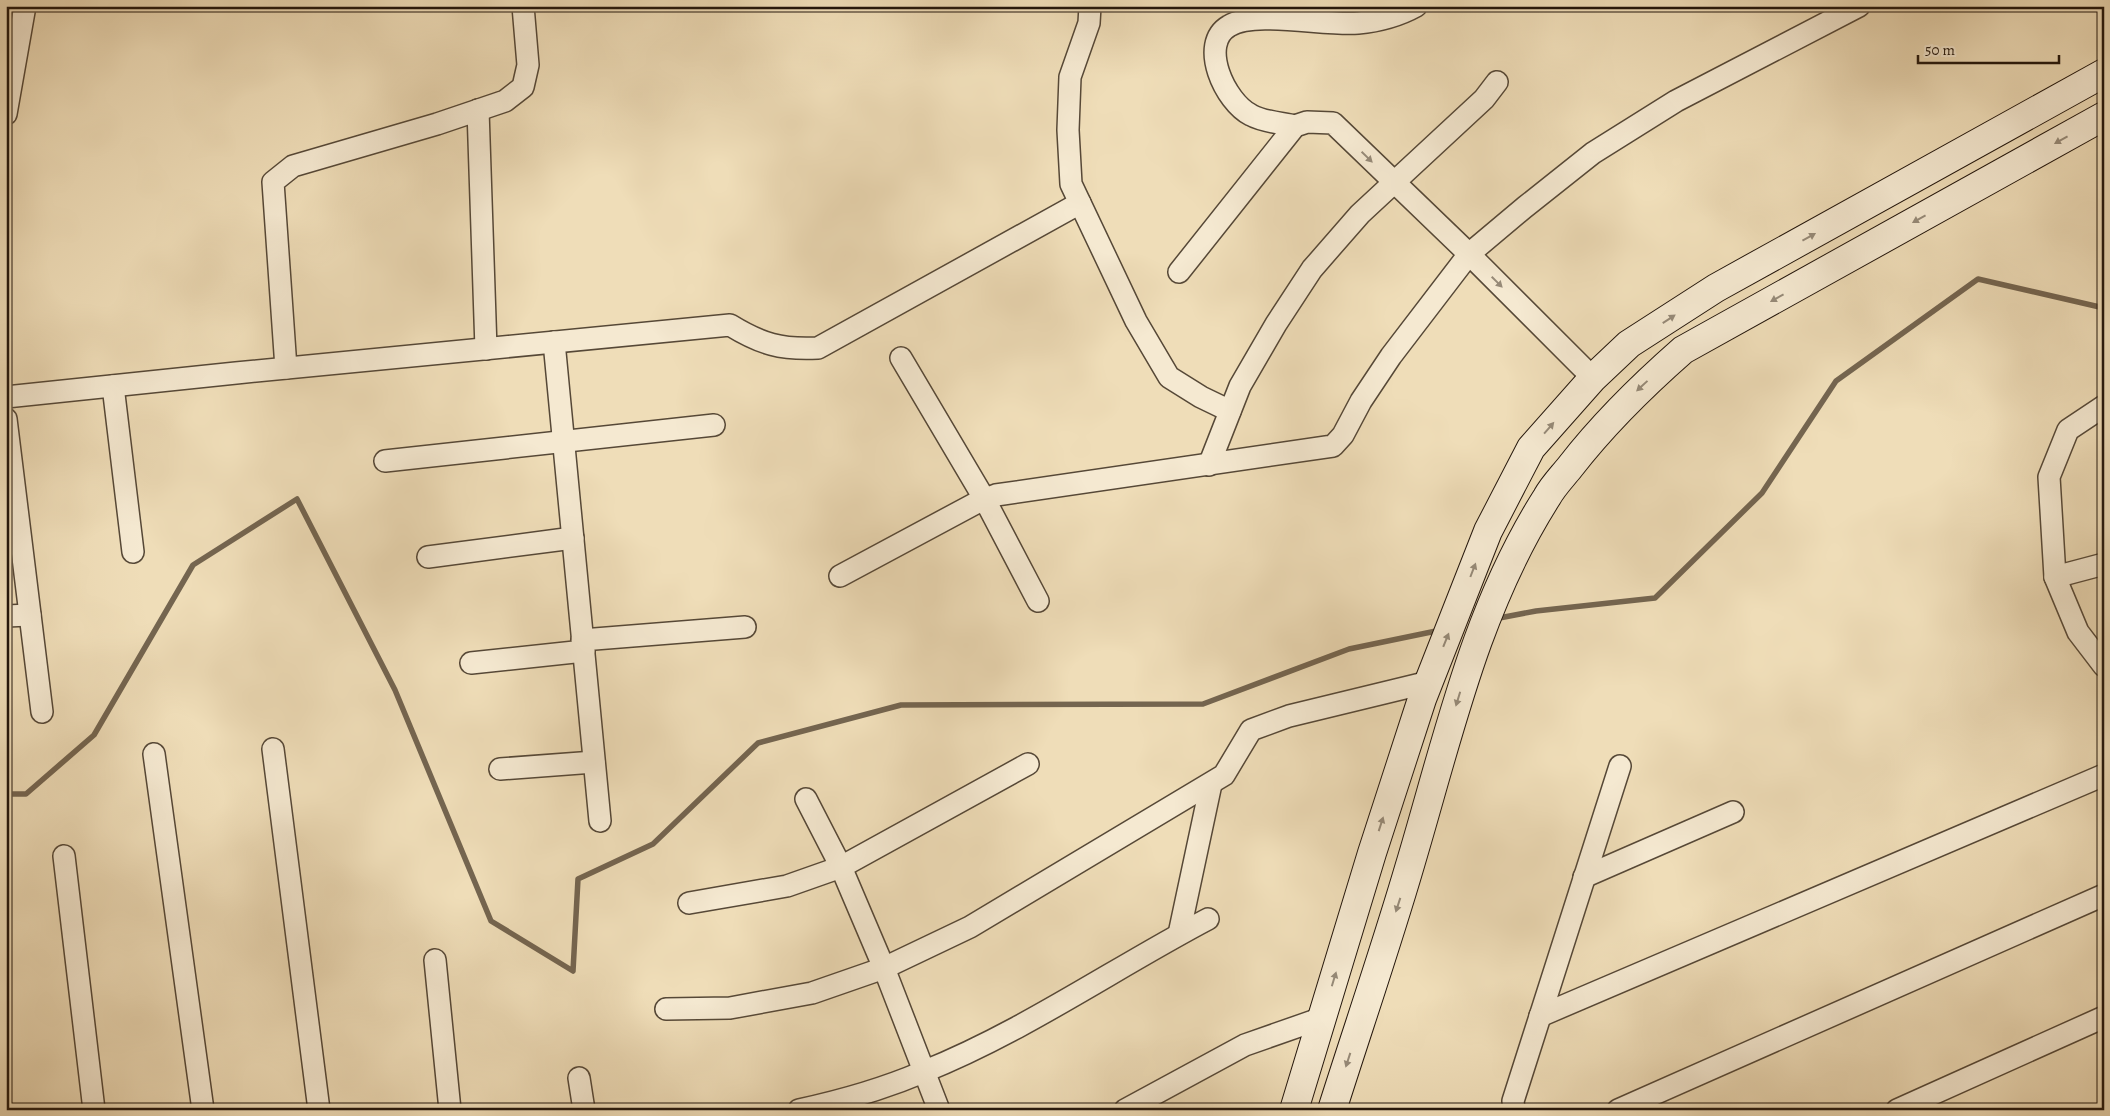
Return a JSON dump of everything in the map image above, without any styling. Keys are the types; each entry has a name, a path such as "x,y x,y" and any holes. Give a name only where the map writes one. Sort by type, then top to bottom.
{"street":[{"path":"6,114 25,6"},
{"path":"286,368 273,182 294,166 437,124 505,101 523,87 528,64 523,6"},
{"path":"1090,6 1089,23 1070,77 1068,130 1071,184 1136,321 1169,377 1201,397 1230,411"},
{"path":"1416,6 1397,16 1357,23 1252,19 1230,25 1219,34 1215,53 1219,75 1233,100 1251,115 1295,126 1307,122 1333,123 1469,254 1593,378"},
{"path":"840,576 996,495 1333,446 1343,436 1362,401 1391,356 1469,254 1593,153 1676,101 1859,6"},
{"path":"1294,1110 1372,853 1432,673 1488,531 1531,448 1593,378 1629,344 1716,288 2104,73"},
{"path":"1209,464 1240,386 1276,324 1312,269 1360,214 1484,99 1497,82"},
{"path":"478,110 486,349"},
{"path":"1332,1110 1410,867 1473,652 1489,608 1516,548 1548,495 1587,445 1640,388 1684,350 2104,116"},
{"path":"1179,272 1295,126"},
{"path":"6,397 286,368 730,326 752,338 791,349 818,348 1080,203"},
{"path":"554,342 600,821"},
{"path":"901,358 985,500 1038,601"},
{"path":"113,386 133,552"},
{"path":"2104,406 2068,430 2050,477 2055,577 2078,632 2104,666"},
{"path":"6,419 12,508 30,615 42,712"},
{"path":"385,461 714,425"},
{"path":"428,557 573,538"},
{"path":"2055,577 2104,564"},
{"path":"6,616 30,615"},
{"path":"471,663 583,646 745,627"},
{"path":"666,1009 730,1008 812,993 884,968 970,927 1056,877 1143,822 1211,784 1224,775 1251,730 1289,716 1432,673"},
{"path":"273,749 319,1110"},
{"path":"154,754 203,1110"},
{"path":"500,769 594,762"},
{"path":"689,903 787,886 840,867 1028,764"},
{"path":"1514,1110 1513,1100 1620,766"},
{"path":"1540,1016 2104,775"},
{"path":"1178,934 1211,784"},
{"path":"806,799 840,867 884,968 939,1110"},
{"path":"1584,877 1733,812"},
{"path":"1372,853 1410,867"},
{"path":"64,856 94,1110"},
{"path":"1618,1110 2104,895"},
{"path":"799,1110 839,1101 924,1072 1001,1035 1146,955 1178,934 1208,918"},
{"path":"434,960 450,1110"},
{"path":"1897,1110 2104,1017"},
{"path":"1125,1110 1245,1045 1322,1018"},
{"path":"579,1078 584,1110"}],"waterway":[{"path":"1494,619 1536,611 1655,598 1762,493 1836,381 1978,279 2104,308"},
{"path":"6,794 26,794 94,735 193,565 297,499 395,690 491,921 573,971 578,879 653,844 758,743 901,705 1203,704 1349,649 1441,630"}]}
